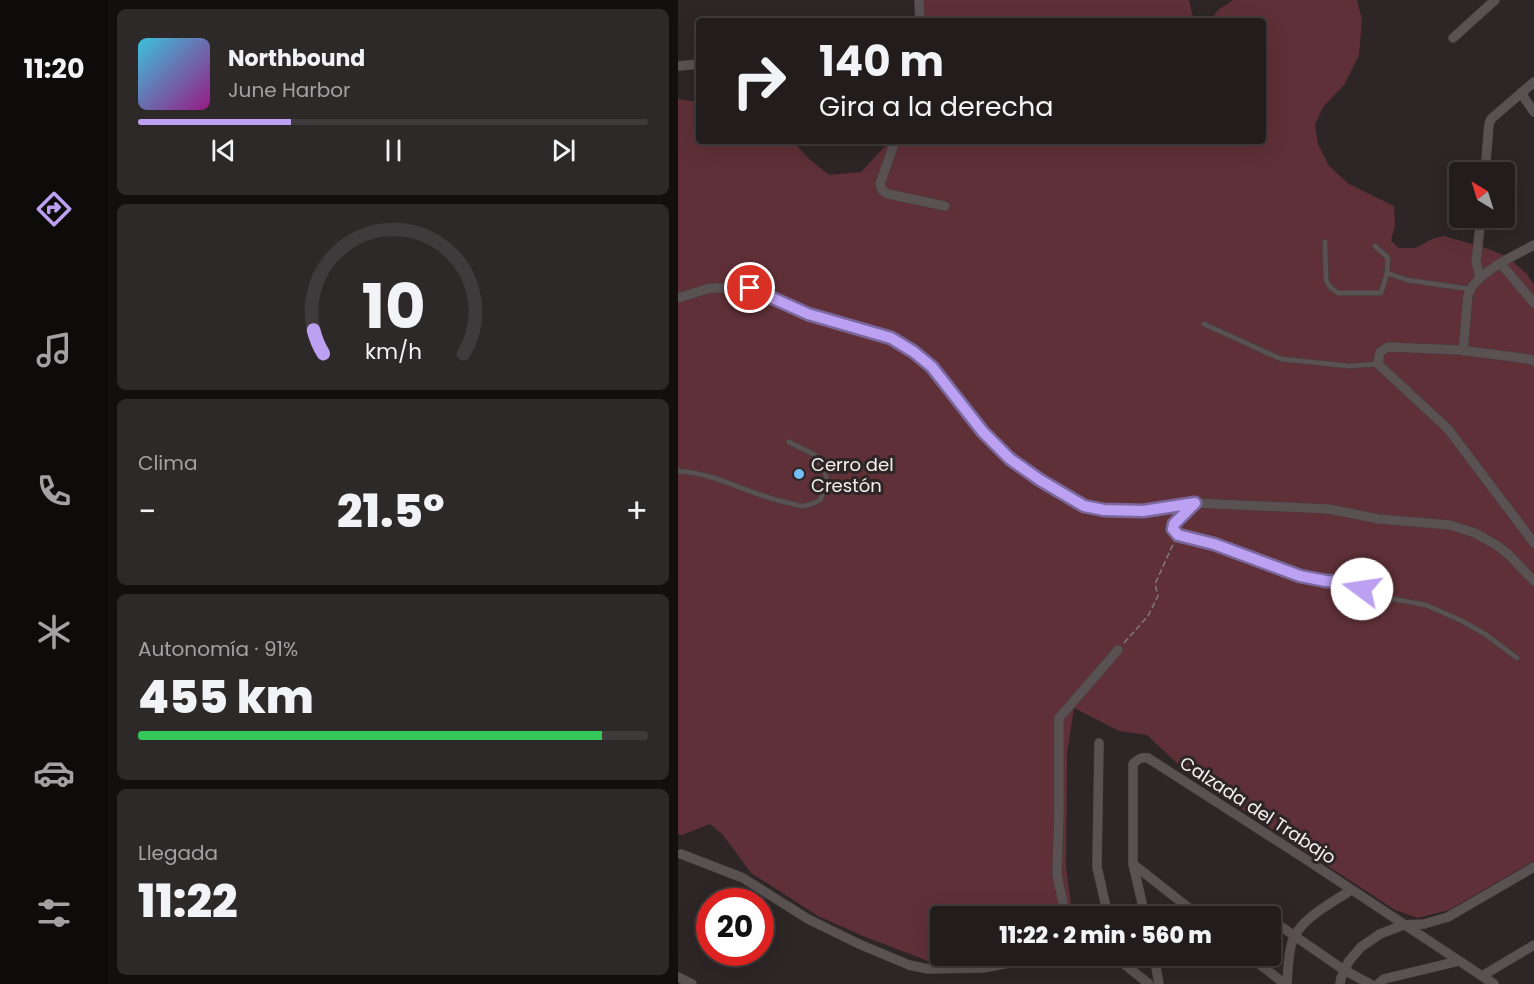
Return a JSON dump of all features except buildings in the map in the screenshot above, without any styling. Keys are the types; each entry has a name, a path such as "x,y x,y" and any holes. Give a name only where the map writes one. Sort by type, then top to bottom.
{"street":[{"path":"919,0 920,18"},
{"path":"1452,38 1495,0"},
{"path":"678,66 696,64"},
{"path":"1486,162 1489,124 1494,115 1534,82"},
{"path":"1521,93 1534,112"},
{"path":"893,144 880,184 882,190 888,194 945,206"},
{"path":"1479,228 1476,262 1479,278"},
{"path":"1463,351 1470,289 1479,278 1534,245"},
{"path":"1501,264 1534,303"},
{"path":"678,298 710,288 750,288 808,314 891,338 914,352 932,367 983,432 1010,459 1084,506 1104,510 1143,511 1195,503 1329,508 1379,519 1450,525 1475,533 1498,546 1534,581"},
{"path":"1534,361 1463,351 1388,347 1380,352 1378,364 1448,429 1534,543"},
{"path":"1064,906 1057,875 1059,718 1118,650"},
{"path":"1099,743 1097,867 1106,906"},
{"name":"Calzada del Trabajo","path":"1143,906 1133,864 1133,764 1142,757 1148,758 1494,984"},
{"path":"681,854 743,878 808,919 859,944 909,964 928,969 993,966"},
{"path":"1133,864 1186,906"},
{"path":"1340,984 1349,961 1361,947 1380,934 1403,925 1424,924 1448,917 1534,867"},
{"path":"1286,984 1294,936 1305,922 1352,890"},
{"path":"1281,927 1344,970 1371,984"},
{"path":"1482,976 1534,945"},
{"path":"1378,984 1384,979 1459,961"},
{"path":"1128,966 1149,984"},
{"path":"1156,966 1159,984"},
{"path":"1262,966 1286,984"},
{"path":"678,977 692,984"}],"lane":[{"path":"1325,242 1326,280 1330,287 1338,292 1381,293 1387,273 1388,258 1375,246"},
{"path":"1387,273 1407,280 1470,289"},
{"path":"1204,324 1281,358 1349,366 1378,364"},
{"path":"678,471 691,472 722,481 779,502 805,506 820,500 827,485 825,470 814,456 789,442"},
{"path":"1195,503 1174,524 1173,529 1178,535 1214,544 1300,576 1347,582 1377,596 1426,605 1485,634 1517,658"}],"path":[{"path":"1118,650 1148,616 1158,596 1155,584 1178,535"}],"shaded area":[{"path":"918,0 1189,0 1193,18 916,18"},
{"path":"1233,0 1357,0 1362,20 1359,55 1344,85 1323,107 1315,125 1318,144 1329,166 1349,184 1394,206 1395,225 1391,241 1399,248 1416,248 1432,239 1444,236 1506,256 1526,273 1534,285 1534,861 1449,910 1418,918 1395,910 1191,776 1147,735 1119,731 1074,708 1067,754 1066,868 1072,906 930,906 930,961 928,961 818,916 751,873 723,835 710,824 682,835 678,834 678,99 696,102 696,144 792,144 797,146 829,175 861,172 887,144 1266,144 1266,18 1212,18 1218,10"}],"place":[{"name":"Cerro del Crestón","path":"799,474"}],"route":[{"path":"750,288 808,314 891,338 914,352 932,367 983,432 1010,459 1084,506 1104,510 1143,511 1195,503 1174,524 1173,529 1178,535 1214,544 1300,576 1347,582 1362,589"}]}
